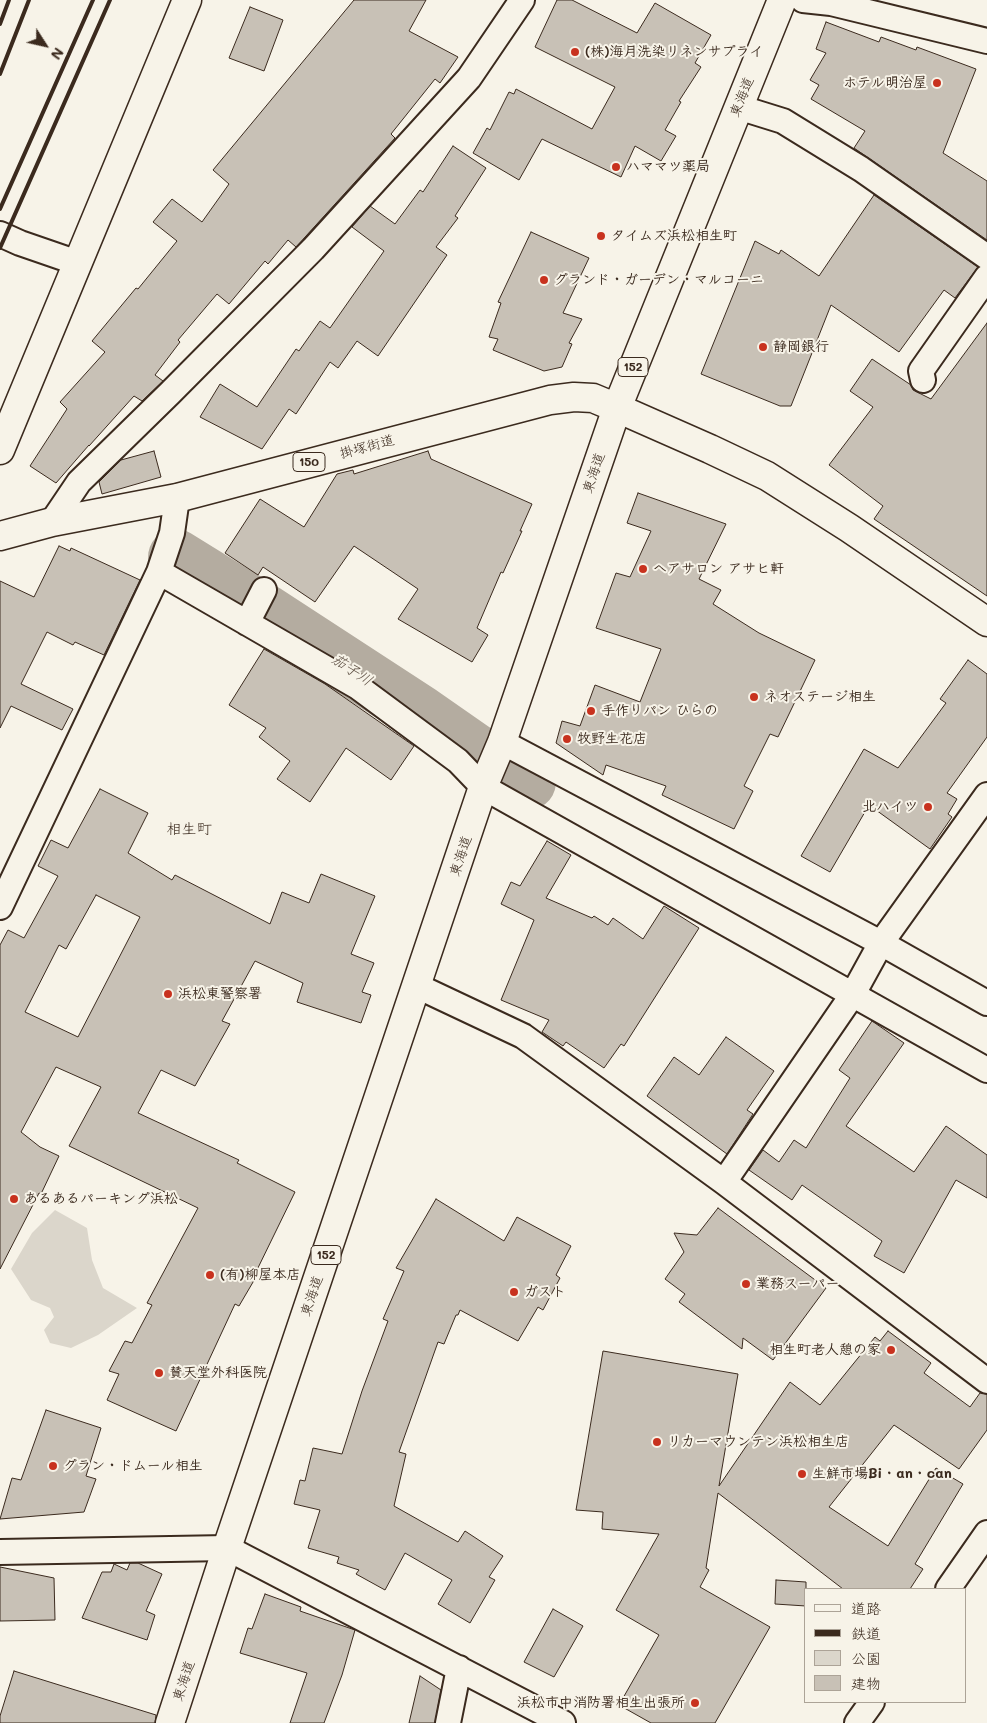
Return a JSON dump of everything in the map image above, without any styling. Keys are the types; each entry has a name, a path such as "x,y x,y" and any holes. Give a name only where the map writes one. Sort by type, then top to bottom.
{"main road":[{"path":"0,450 187,0"},
{"name":"東海道","path":"170,1723 483,787 502,742 617,408 782,0"},
{"name":"掛塚街道","path":"0,536 52,522 178,498 353,450 550,400 574,397 593,398 767,476 849,528 987,622"}],"street":[{"path":"52,522 79,482 313,249 463,85 522,0"},
{"path":"803,0 831,3 987,41"},
{"path":"738,107 783,121 861,169 987,257"},
{"path":"0,234 20,244 78,263"},
{"path":"923,380 921,371 987,278"},
{"path":"0,907 159,572 172,533 178,498"},
{"path":"159,572 358,687 458,762 483,787 987,1070"},
{"path":"246,622 264,590"},
{"path":"502,742 881,943 987,1003"},
{"path":"724,1182 853,994 881,943 987,795"},
{"path":"417,986 523,1036 724,1182 987,1381"},
{"path":"949,1588 987,1533"},
{"path":"0,1552 227,1548 564,1723"},
{"path":"448,1723 459,1668"},
{"path":"857,1723 871,1703"}],"green space":[{"path":"55,1210 87,1228 92,1260 103,1288 137,1308 98,1335 71,1348 50,1343 44,1330 54,1317 50,1308 31,1300 11,1269 32,1233"}],"building":[{"path":"354,0 426,0 409,31 458,57 440,83 435,79 391,134 395,138 296,247 288,240 268,264 265,261 229,304 217,294 178,340 180,342 155,375 163,381 142,401 134,396 56,483 30,466 67,409 60,402 105,352 92,341 177,241 153,222 172,199 202,222 229,184 213,170"},
{"path":"557,0 572,0 637,33 655,3 711,35 695,63 701,67 679,101 681,102 665,130 676,136 661,161 635,146 621,177 542,139 519,180 473,153 487,128 490,130 509,92 514,94 516,89 592,129 615,87 535,47"},
{"path":"250,7 283,20 264,71 229,58"},
{"path":"826,22 879,42 881,37 916,50 917,47 976,69 943,153 987,181 987,240 854,148 865,131 811,99 819,85 810,80 826,53 816,49"},
{"path":"453,146 486,168 455,216 458,218 436,247 447,255 378,356 357,341 338,368 330,362 296,414 289,409 262,449 200,417 220,384 257,407 296,349 299,351 320,321 330,328 384,251 352,227 370,206 395,224 420,190 423,192"},
{"path":"874,195 978,267 955,298 944,290 899,352 831,305 791,406 780,406 701,374 755,241 779,254 781,250 819,276"},
{"name":"グランド・ガーデン・マルコーニ","path":"531,232 589,258 563,313 582,319 569,343 572,344 562,367 544,371 493,350 498,339 489,337 501,303 498,302"},
{"path":"987,323 987,596 874,519 883,506 829,465 873,407 850,391 872,359 911,385 913,390 931,399"},
{"path":"154,451 161,477 102,494 99,482 121,460"},
{"path":"428,451 431,459 532,504 520,531 522,531 503,573 501,572 477,628 488,635 472,662 398,619 418,589 354,546 315,602 263,567 258,575 225,553 260,499 304,527 337,474 353,470 354,474"},
{"path":"638,493 726,524 699,579 721,590 713,604 759,633 815,660 778,737 770,734 744,786 753,791 734,829 662,795 666,786 606,765 603,775 556,743 562,721 580,726 595,685 640,702 661,649 596,628 616,573 630,577 651,531 627,523"},
{"path":"59,546 70,551 71,548 140,580 104,655 75,642 73,645 47,632 21,684 73,709 62,730 11,706 0,728 0,581 34,597"},
{"path":"264,649 325,684 414,746 391,780 346,748 310,802 277,779 290,761 259,737 266,728 229,705"},
{"path":"968,660 987,674 987,737 947,793 957,799 948,814 952,817 930,849 869,805 830,872 801,856 864,749 898,768 946,703 940,699"},
{"path":"100,789 148,813 128,853 172,880 175,875 270,924 282,892 309,903 321,874 375,896 351,954 374,963 362,992 371,995 361,1023 297,1002 303,983 255,961 222,1021 230,1024 195,1086 161,1070 138,1113 239,1160 237,1163 295,1192 254,1276 256,1277 239,1306 235,1304 176,1431 107,1400 119,1374 109,1371 125,1341 132,1343 152,1305 147,1303 198,1208 69,1146 101,1087 56,1067 21,1132 40,1147 59,1156 41,1194 39,1193 0,1269 0,945 8,930 24,938 58,876 38,866 51,840 68,848","holes":["96,895 140,917 78,1037 25,1012 59,945 66,949"]},
{"path":"547,841 571,855 546,898 592,918 594,916 608,925 613,918 643,939 664,906 699,928 624,1046 621,1044 604,1068 566,1042 563,1046 542,1032 549,1020 501,1000 534,920 501,904 511,882 520,886"},
{"path":"872,1021 904,1043 846,1126 914,1172 946,1126 987,1155 987,1198 956,1180 904,1273 874,1256 882,1241 802,1185 792,1200 749,1170 763,1150 779,1162 794,1140 806,1148 850,1078 839,1070"},
{"path":"726,1037 774,1071 747,1110 753,1114 727,1154 647,1096 674,1057 699,1075"},
{"path":"436,1199 504,1241 517,1217 571,1246 556,1275 560,1278 543,1310 538,1307 518,1341 460,1310 444,1344 438,1342 399,1452 406,1454 394,1506 458,1542 465,1531 503,1556 489,1577 495,1580 470,1623 438,1604 452,1580 405,1553 385,1590 356,1574 359,1570 337,1563 339,1557 308,1548 320,1510 294,1504 300,1480 305,1481 313,1448 342,1454 362,1391 388,1321 383,1319 404,1271 396,1268"},
{"name":"業務スーパー","path":"718,1208 826,1288 773,1360 743,1338 742,1349 679,1302 685,1294 665,1279 684,1252 674,1233 697,1235"},
{"path":"888,1331 931,1363 924,1373 970,1407 980,1393 987,1394 987,1430 959,1469 894,1425 829,1507 888,1546 936,1468 963,1484 915,1564 923,1569 911,1588 842,1588 718,1493 706,1568 709,1570 700,1587 770,1627 715,1723 651,1723 619,1705 659,1635 616,1610 659,1534 602,1529 603,1512 576,1510 603,1351 738,1374 719,1486 790,1382 820,1405 875,1337 880,1341"},
{"name":"グラン・ドムール相生","path":"46,1410 101,1428 86,1476 96,1479 84,1512 0,1519 12,1478 21,1480"},
{"path":"130,1563 138,1563 162,1574 146,1611 155,1615 147,1640 82,1618 102,1572 111,1572 114,1564 127,1570"},
{"path":"0,1567 54,1578 55,1620 0,1621"},
{"path":"776,1580 806,1582 804,1606 775,1604"},
{"path":"265,1594 301,1607 300,1611 355,1630 342,1675 324,1723 290,1723 307,1673 240,1653 248,1628 252,1629"},
{"path":"553,1609 583,1626 554,1677 524,1662"},
{"path":"14,1671 156,1715 155,1723 0,1723 0,1716"},
{"path":"420,1676 441,1690 435,1723 409,1723"}],"waterway":[{"name":"茄子川","path":"176,557 265,612 420,713 486,759 528,782"}],"railway":[{"path":"0,24 9,0"},
{"path":"0,74 29,0"},
{"path":"0,209 93,0"},
{"path":"0,248 110,0"}],"place":[{"name":"(株)海月洗染リネンサプライ","path":"575,52"},
{"name":"ホテル明治屋","path":"937,83"},
{"name":"ハママツ薬局","path":"616,167"},
{"name":"タイムズ浜松相生町","path":"601,236"},
{"name":"グランド・ガーデン・マルコーニ","path":"544,280"},
{"name":"静岡銀行","path":"763,347"},
{"name":"ヘアサロン アサヒ軒","path":"643,569"},
{"name":"ネオステージ相生","path":"754,697"},
{"name":"手作りパン ひらの","path":"591,711"},
{"name":"牧野生花店","path":"567,739"},
{"name":"北ハイツ","path":"928,807"},
{"name":"浜松東警察署","path":"168,994"},
{"name":"あるあるパーキング浜松","path":"14,1199"},
{"name":"(有)柳屋本店","path":"210,1275"},
{"name":"業務スーパー","path":"746,1284"},
{"name":"ガスト","path":"514,1292"},
{"name":"相生町老人憩の家","path":"891,1350"},
{"name":"賛天堂外科医院","path":"159,1373"},
{"name":"リカーマウンテン浜松相生店","path":"657,1442"},
{"name":"グラン・ドムール相生","path":"53,1466"},
{"name":"生鮮市場Bi・an・can","path":"802,1474"},
{"name":"浜松市中消防署相生出張所","path":"695,1703"}],"district":[{"name":"相生町","path":"189,829"}]}
